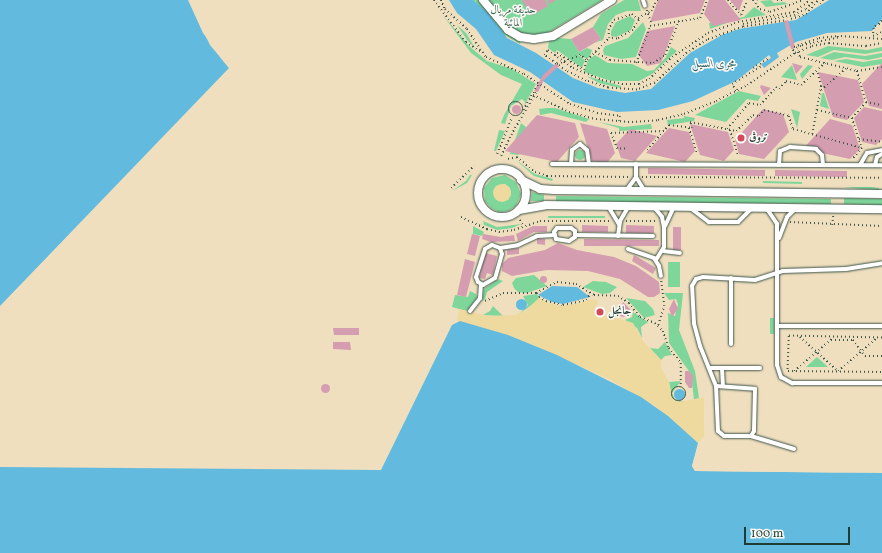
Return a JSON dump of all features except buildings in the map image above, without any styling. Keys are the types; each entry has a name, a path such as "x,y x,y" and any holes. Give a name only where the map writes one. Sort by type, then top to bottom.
{"street":[{"path":"483,0 508,30 520,37 534,40 553,36 612,0"},
{"path":"882,194 548,190 521,180 510,171 492,172 482,180 478,192 484,209 501,217 519,210 546,205 882,209"},
{"path":"519,210 525,195 521,180"}],"lane":[{"path":"643,0 645,6"},
{"path":"571,164 572,150 580,144 587,150 589,164"},
{"path":"779,165 780,151 790,147 816,149 822,155 823,165"},
{"path":"860,165 867,153 882,150"},
{"path":"875,165 876,159 882,154"},
{"path":"552,164 882,166"},
{"path":"636,164 636,177 646,192"},
{"path":"624,192 636,177"},
{"path":"607,206 619,222"},
{"path":"618,236 619,222 628,207"},
{"path":"654,207 663,221 664,227 663,251 656,260"},
{"path":"664,227 674,207"},
{"path":"689,207 708,222 738,222 752,208"},
{"path":"765,208 775,218 778,240 777,369 784,380 792,383 882,383"},
{"path":"778,240 785,221 796,208"},
{"path":"554,235 555,230 560,227 571,228 575,235"},
{"path":"554,235 558,240 569,241 575,235 653,236"},
{"path":"470,311 480,298 481,284 476,276 485,249 492,245 500,248 518,245 537,236 554,235"},
{"path":"481,284 488,284 497,274 502,254 500,248"},
{"path":"628,249 656,260"},
{"path":"663,251 680,253"},
{"path":"656,260 660,276"},
{"path":"794,449 751,436 724,436 719,433 716,386 695,331 693,284 701,277 760,279 778,271 842,270 882,263"},
{"path":"731,278 731,344"},
{"path":"778,326 882,326"},
{"path":"710,368 760,368"},
{"path":"722,368 723,386"},
{"path":"716,386 750,387 756,391 754,432 751,436"}],"path":[{"path":"434,0 468,44 490,60 517,70 563,101 584,110 620,116 618,122"},
{"path":"441,0 445,9 470,33 481,52"},
{"path":"638,18 648,14 657,0"},
{"path":"652,25 700,18 707,0"},
{"path":"728,0 741,15 747,0"},
{"path":"753,0 755,4 763,10 770,12 801,0"},
{"path":"755,4 757,0"},
{"path":"777,0 784,0"},
{"path":"784,21 743,27 707,40 687,53 655,83 643,89 616,90 579,79 544,55 548,50 555,56 582,72 612,82 639,84 649,79 672,57 708,32 738,22 794,12 810,0"},
{"path":"743,27 743,24 799,14 814,0"},
{"path":"791,19 806,14 818,0"},
{"path":"820,4 823,0"},
{"path":"636,63 652,25 645,6"},
{"path":"555,56 557,53 584,70 586,60 610,38 610,27 617,18 632,14 638,18"},
{"path":"610,38 615,40 627,35 636,27 638,18"},
{"path":"453,24 457,20"},
{"path":"595,52 606,59 636,63 653,63 662,59 679,21"},
{"path":"882,22 878,24 874,30 873,36 882,32"},
{"path":"878,24 882,26"},
{"path":"794,47 810,41 838,36 838,38 802,46 793,50 795,53"},
{"path":"841,36 882,39"},
{"path":"533,95 582,116 596,119 618,122 671,118 736,91 795,53 829,43 866,46 882,43"},
{"path":"798,52 800,57 857,70 882,67"},
{"path":"557,64 580,56 586,60"},
{"path":"753,68 769,58"},
{"path":"817,72 825,63"},
{"path":"736,91 732,84 760,67 759,64"},
{"path":"820,90 823,90 846,68"},
{"path":"728,130 749,103 760,106 776,87 779,89 786,81 801,85 814,70 817,72"},
{"path":"857,70 866,102"},
{"path":"579,79 582,72"},
{"path":"812,134 820,90 817,72"},
{"path":"497,154 512,117 522,111 533,95 538,84"},
{"path":"502,156 511,134 536,92"},
{"path":"512,117 509,111 517,102 523,103 522,111"},
{"path":"866,102 882,105"},
{"path":"852,118 866,102"},
{"path":"582,116 584,110"},
{"path":"689,128 692,128 690,122 728,130 741,128 754,115 759,116 764,110 789,116 793,129 862,148"},
{"path":"817,110 852,118"},
{"path":"596,119 597,113"},
{"path":"852,118 862,148"},
{"path":"647,150 669,125 689,128"},
{"path":"689,128 697,153"},
{"path":"728,130 738,155"},
{"path":"625,149 617,149 612,133 664,131"},
{"path":"859,139 882,142"},
{"path":"853,160 862,148"},
{"path":"508,158 517,157 535,172 555,177 882,178"},
{"path":"450,188 474,166"},
{"path":"555,177 555,183"},
{"path":"832,225 833,208"},
{"path":"462,216 487,229 499,232 514,230 545,220 619,222 663,221"},
{"path":"520,220 524,226"},
{"path":"785,221 832,225 882,226"},
{"path":"658,325 664,306 660,276"},
{"path":"481,304 498,294 537,293 557,282 573,283 590,293 618,296 629,303 640,317 658,325 669,348 681,363 681,387 686,395 679,400 673,396 673,391 681,387"},
{"path":"537,293 539,297 546,301 563,305 586,300 590,293"},
{"path":"882,338 789,336 788,371 882,372"},
{"path":"800,337 838,371"},
{"path":"794,371 834,337"},
{"path":"838,371 878,338"},
{"path":"831,340 853,340 865,356 882,356"},
{"path":"797,371 798,378"}],"green space":[{"name":"حديقة مريال المائية","path":"473,0 602,0 549,32 537,35 523,33 520,44 502,33 493,19"},
{"path":"624,0 638,0 641,11 627,11 616,15 608,24 603,40 594,43 601,39 593,27 601,14"},
{"path":"771,0 774,3 784,2 788,4 766,7 760,1"},
{"path":"754,7 766,15 735,20 710,29 709,23 744,17"},
{"path":"442,14 469,46 487,61 512,69 536,84 524,106 525,102 522,99 511,106 505,124 501,123 504,115 522,84 501,75 471,53"},
{"path":"630,16 635,20 631,30 616,37 611,36 611,31 616,22"},
{"path":"643,22 646,29 636,57 621,59 604,55 603,50 605,46 628,38"},
{"path":"457,25 466,33 475,48 467,40"},
{"path":"558,38 571,39 579,52 587,48 592,50 587,59 577,54 585,60 582,68 557,50 555,53 548,48 549,41"},
{"path":"828,46 867,50 882,47 882,51 865,54 834,50 818,57 806,55"},
{"path":"671,47 677,51 652,74 639,81 611,81 584,72 588,60 595,55 608,63 632,64 647,71 654,70 666,57"},
{"path":"834,52 865,56 882,53 882,57 868,60 845,57 832,60 820,58"},
{"path":"846,59 863,62 882,59 882,64 863,67 834,61"},
{"path":"792,65 797,80 781,77"},
{"path":"808,65 813,66 802,79 800,74"},
{"path":"586,76 621,86 620,88 599,83"},
{"path":"739,91 761,96 758,101 747,99 726,122 695,115"},
{"path":"822,93 824,93 829,109 820,106"},
{"path":"555,108 589,119 586,122 551,113 540,115 539,109"},
{"path":"791,109 800,112 797,128"},
{"path":"684,116 695,118 694,121 668,125 667,120 684,118"},
{"path":"598,122 624,127 651,124 652,129 619,131 619,128"},
{"path":"521,123 526,127 519,155 510,154"},
{"path":"499,130 505,131 496,151 494,151"},
{"path":"578,150 582,150 584,151 584,159 578,160 575,157 575,153"},
{"path":"516,160 535,174 553,179 552,181 534,176"},
{"path":"470,175 472,175 467,183 452,191 466,181"},
{"path":"505,175 516,182 521,194 516,206 508,211 499,212 491,208 485,201 484,188 492,178","holes":["505,184 510,188 511,194 508,200 493,192 496,186"]},
{"path":"763,181 802,182 802,184 763,183"},
{"path":"844,187 871,187 879,188 879,191"},
{"path":"532,192 544,195 544,201 531,201"},
{"path":"556,196 831,199 831,204 556,201"},
{"path":"844,198 882,199 882,205 844,204"},
{"path":"548,216 605,216 605,218 548,218"},
{"path":"483,221 497,227 521,224 512,228 497,230 484,225"},
{"path":"473,226 484,232 482,236 473,234"},
{"path":"668,262 680,262 680,287 668,287"},
{"path":"534,275 547,286 527,293 518,292 514,288 512,283 516,278"},
{"path":"498,279 503,281 487,292 485,299 482,301 484,289"},
{"path":"593,281 606,282 617,287 610,293 602,294 583,287"},
{"path":"470,291 476,294 477,298 467,311 452,307 455,295 468,297"},
{"path":"664,293 683,293 679,330 695,371 699,398 694,400 691,374 669,343 668,313 675,316 678,304 676,299 669,300"},
{"path":"537,294 539,298 536,302 519,314 528,305 523,296"},
{"path":"626,298 645,301 653,309 655,315 644,318"},
{"path":"493,306 503,316 483,315 490,311"},
{"path":"633,312 648,322 641,327 642,338 637,328 625,320 632,317"},
{"path":"770,318 774,318 774,334 770,334"},
{"path":"665,342 672,355 665,356 661,360 650,348 658,349"},
{"path":"817,357 828,367 806,367"},
{"path":"681,381 672,393 675,400 684,402 678,403 672,398 669,382"}],"sand":[{"path":"502,184 508,187 511,193 508,199 502,202 496,199 493,193 496,187"},
{"path":"539,298 549,303 564,306 594,299 598,302 594,309 597,316 611,316 633,323 643,341 661,360 661,368 669,382 673,400 681,402 704,397 704,436 698,443 655,406 611,380 533,345 457,321 459,309 488,316 515,315 525,311"}],"water":[{"path":"0,0 188,0 210,45 229,68 0,306"},
{"name":"مجرى السيل","path":"449,0 473,0 489,14 507,38 536,53 573,78 598,88 625,93 651,89 690,53 722,35 739,29 796,20 829,0 882,0 882,19 872,31 827,33 796,42 777,53 779,57 764,68 761,64 771,58 769,55 736,81 693,101 658,110 617,112 573,102 530,72 494,55 476,29 457,13"},
{"path":"552,286 577,287 590,297 563,304 552,302 538,295"},
{"path":"519,299 523,299 525,300 525,308 519,309 516,306 516,302"},
{"path":"460,321 508,335 557,355 641,397 668,416 698,443 692,466 695,471 882,473 882,553 0,553 0,467 381,470 452,325"},
{"path":"677,389 681,389 683,390 683,398 677,399 674,396 674,392"}],"pier":[{"path":"188,0 205,32 230,70 203,33"},
{"path":"699,442 696,469 882,473 695,471 692,466"}],"place":[{"name":"تروڨ","path":"741,138"},
{"name":"جانجل","path":"600,312"}]}
